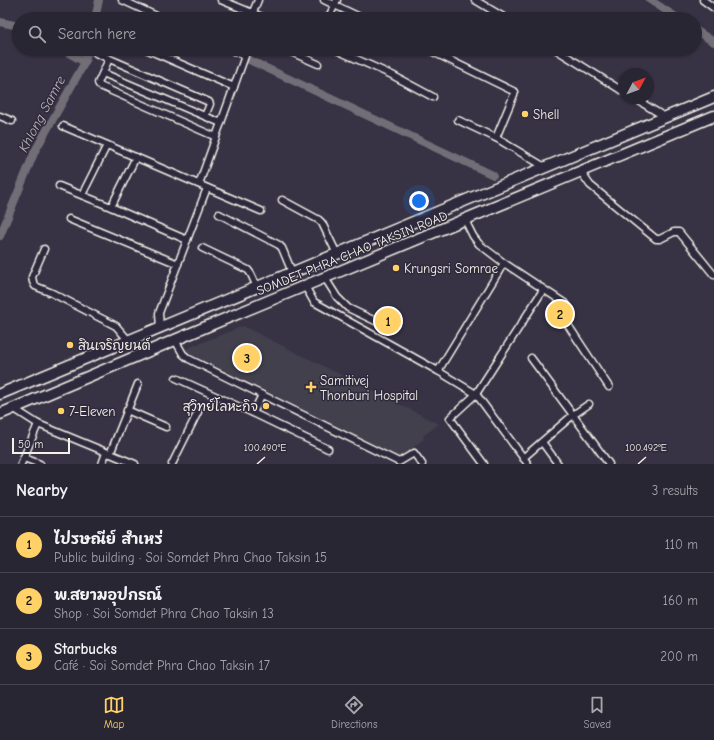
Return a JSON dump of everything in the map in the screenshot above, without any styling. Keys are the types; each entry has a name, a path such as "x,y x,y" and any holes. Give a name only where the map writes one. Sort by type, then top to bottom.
{"main road":[{"name":"SOMDET PHRA CHAO TAKSIN ROAD","path":"0,394 714,97"},
{"name":"SOMDET PHRA CHAO TAKSIN ROAD","path":"0,414 714,116"},
{"path":"312,264 322,279"},
{"path":"288,274 292,291"}],"street":[{"path":"122,0 148,12"},
{"path":"221,0 251,12"},
{"path":"253,12 258,0"},
{"path":"324,0 336,3 352,12"},
{"path":"475,0 495,12"},
{"path":"703,0 714,8"},
{"path":"332,12 336,3"},
{"path":"102,56 209,102 210,104 204,116"},
{"path":"162,56 234,87"},
{"path":"199,184 245,56"},
{"path":"300,56 318,64"},
{"path":"350,56 392,75 433,97"},
{"path":"441,56 515,92 496,138"},
{"path":"566,56 618,88"},
{"path":"109,59 98,83 100,86 216,137"},
{"path":"103,73 221,123"},
{"path":"644,104 665,117"},
{"path":"0,116 12,121"},
{"path":"458,120 496,138 546,168"},
{"path":"63,126 261,211"},
{"path":"82,195 107,145"},
{"path":"111,206 136,157"},
{"path":"581,172 590,185 656,239 660,239 674,232 679,232 684,236 714,275"},
{"path":"58,186 111,206 187,240"},
{"path":"160,328 159,313 207,188"},
{"path":"282,200 319,220 322,223 337,254"},
{"path":"219,214 279,244 288,274"},
{"path":"69,219 178,264"},
{"path":"465,220 479,244 543,290 566,304 569,312 566,322 609,387"},
{"path":"202,248 248,270 257,287"},
{"path":"44,249 32,277 35,286 116,326 129,341"},
{"path":"438,371 504,263"},
{"path":"322,279 348,308 388,327"},
{"path":"305,286 314,302 438,371 476,394 528,464"},
{"path":"484,464 450,418 476,394 543,290"},
{"path":"175,340 183,354 189,358 262,395 399,462 414,453 422,464"},
{"path":"531,358 609,464"},
{"path":"176,378 328,449"},
{"path":"102,464 138,384"},
{"path":"253,413 262,395"},
{"path":"524,458 573,415 589,404"},
{"path":"13,408 38,424 135,464"},
{"path":"127,410 166,427"},
{"path":"172,464 198,412"},
{"path":"21,464 38,424"},
{"path":"542,442 558,464"},
{"path":"24,458 40,464"}],"shaded area":[{"name":"Samitivej Thonburi Hospital","path":"243,326 439,424 423,436 424,439 399,458 183,350"}],"waterway":[{"name":"Khlong Samre","path":"96,12 99,0"},
{"path":"650,0 668,12"},
{"path":"0,22 12,25"},
{"path":"702,34 714,42"},
{"path":"74,56 85,62"},
{"name":"Khlong Samre","path":"0,236 35,151 85,62 86,56"},
{"path":"247,59 493,175"}],"place":[{"name":"Shell","path":"525,114"},
{"name":"Krungsri Somrae","path":"396,268"},
{"name":"พ.สยามอุปกรณ์","path":"560,314"},
{"name":"ไปรษณีย์ สำเหร่","path":"388,321"},
{"name":"สินเจริญยนต์","path":"70,345"},
{"name":"Starbucks","path":"247,358"},
{"name":"Samitivej Thonburi Hospital","path":"311,387"},
{"name":"สุวิทย์โลหะกิจ","path":"266,406"},
{"name":"7-Eleven","path":"61,411"}]}
